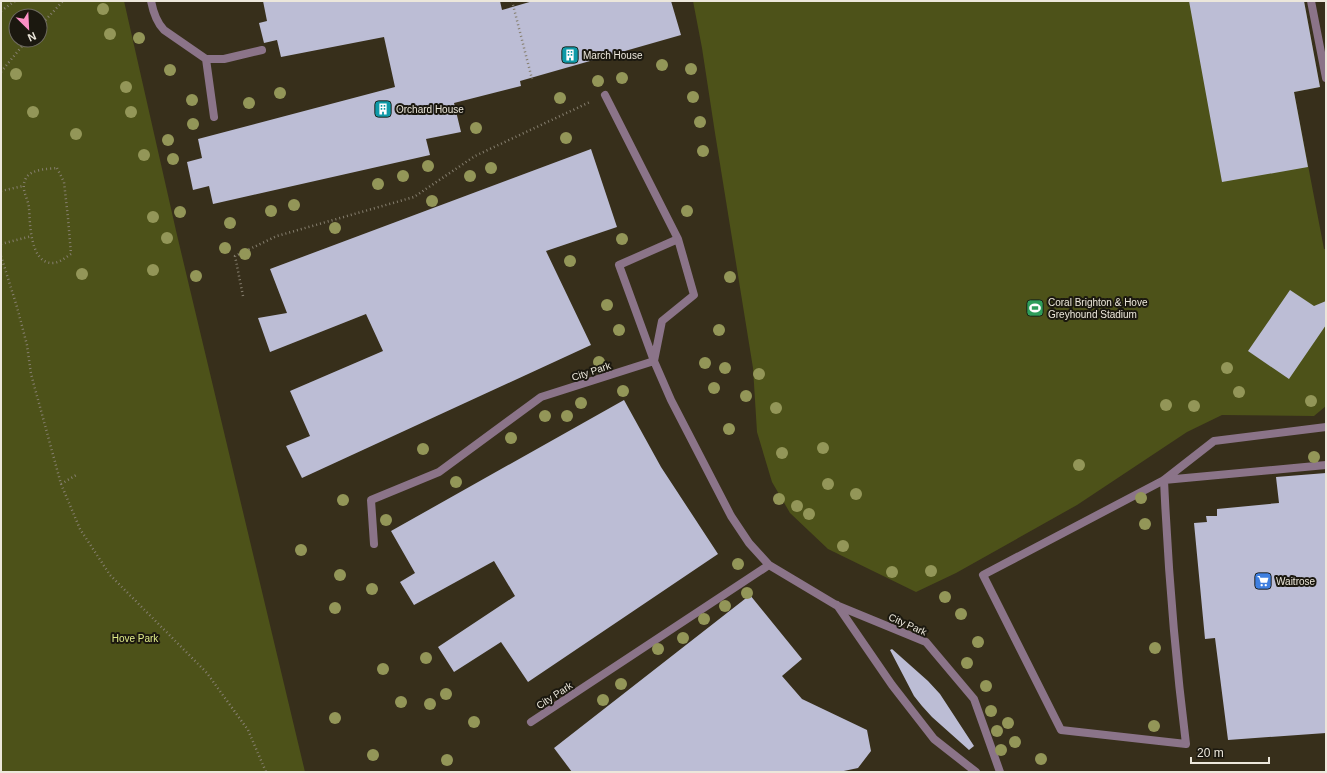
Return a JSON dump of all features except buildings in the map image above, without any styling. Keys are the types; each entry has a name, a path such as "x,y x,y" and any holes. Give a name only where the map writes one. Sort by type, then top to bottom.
{"lane":[{"path":"151,1 161,27 206,59 224,60 262,50"},
{"path":"1312,1 1326,78"},
{"path":"206,59 214,117"},
{"path":"605,95 678,239 694,295 662,321 654,361"},
{"path":"654,361 619,265 678,239"},
{"name":"City Park","path":"374,544 371,500 439,472 541,397 654,361 671,400 731,516 749,543 769,565 836,605 926,642 974,699 1000,772"},
{"path":"1164,480 1167,543 1177,665 1186,744 1061,730 983,575 1164,480 1214,442 1326,428"},
{"path":"1164,480 1326,466"},
{"name":"City Park","path":"531,722 769,565"},
{"path":"836,605 892,685 934,738 976,772"}],"path":[{"path":"1,11 15,1"},
{"path":"48,17 63,1"},
{"path":"512,1 532,79"},
{"path":"1,72 21,48"},
{"path":"243,296 235,256 277,236 414,197 475,156 605,95"},
{"path":"57,168 64,182 71,254 62,260 52,263 46,262 40,259 33,244 32,236 29,223 29,206 23,186 27,176 39,169 57,168"},
{"path":"1,191 23,186"},
{"path":"1,244 32,236"},
{"path":"1,256 28,346 31,374 61,484 80,529 110,575 207,674 248,730 266,772"},
{"path":"61,484 78,474"}],"green space":[{"name":"Hove Park","path":"1,1 124,1 177,235 305,772 1,772"},
{"name":"Coral Brighton & Hove Greyhound Stadium","path":"693,1 1304,1 1320,87 1294,92 1324,249 1326,249 1326,406 1314,416 1222,415 1187,432 1077,505 956,573 916,592 828,549 790,513 772,482 757,432 753,368 702,48"}],"place":[{"name":"March House","path":"570,55"},
{"name":"Orchard House","path":"383,109"},
{"name":"Coral Brighton & Hove Greyhound Stadium","path":"1035,308"},
{"name":"Waitrose","path":"1263,581"}]}
